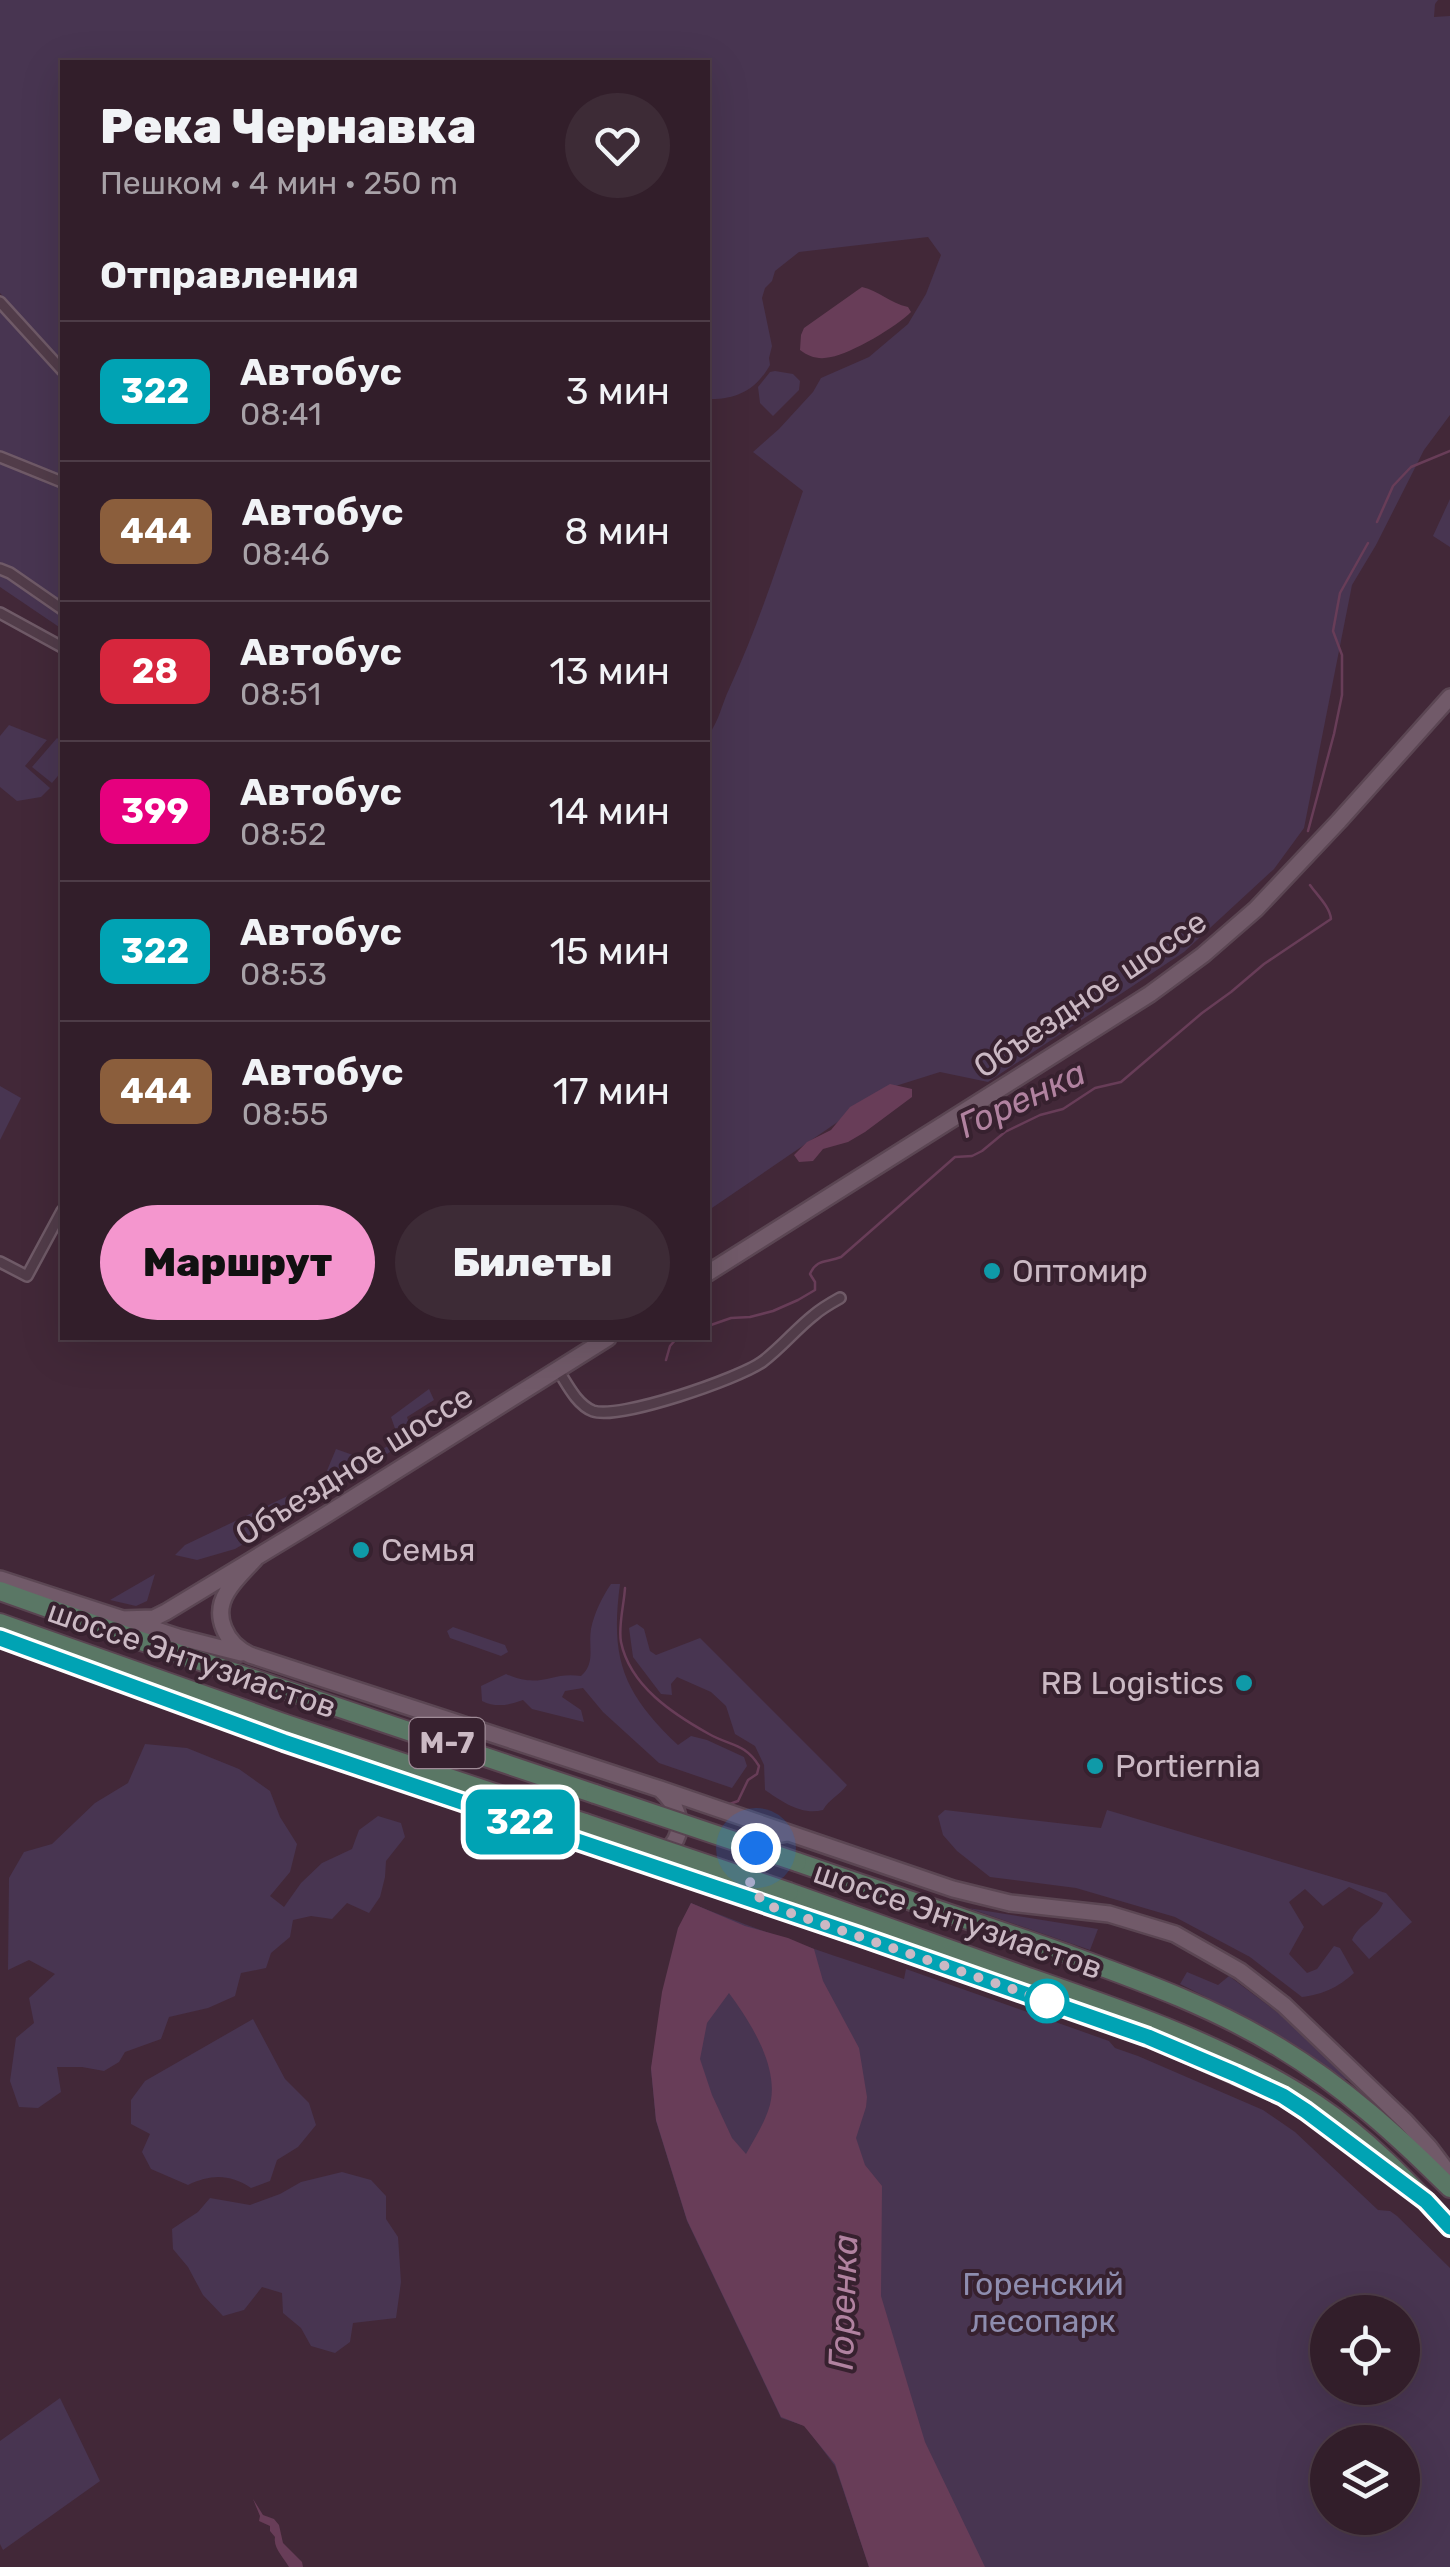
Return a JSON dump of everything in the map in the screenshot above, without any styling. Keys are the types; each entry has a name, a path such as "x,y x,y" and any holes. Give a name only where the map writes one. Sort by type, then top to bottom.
{"highway":[{"name":"шоссе Энтузиастов","path":"0,1591 1123,1974 1233,2021 1278,2046 1367,2110 1450,2188"},
{"name":"шоссе Энтузиастов","path":"0,1623 286,1724 788,1892 1200,2040 1280,2082 1335,2118 1380,2154 1450,2227"}],"main road":[{"name":"Объездное шоссе","path":"710,1272 1150,994 1204,955 1268,897 1450,698"},
{"name":"Объездное шоссе","path":"120,1619 159,1616 605,1340"},
{"path":"250,1655 230,1641 221,1611 229,1589 255,1559"},
{"path":"0,1580 354,1687 932,1882 1010,1903 1109,1914 1175,1934 1240,1971 1284,2005 1406,2122 1450,2175"},
{"path":"0,1638 284,1742 1148,2037 1283,2096 1426,2201"},
{"path":"639,1862 662,1855 678,1835 676,1809 660,1789"},
{"path":"767,1905 750,1885 749,1859 765,1839 791,1833"}],"street":[{"path":"0,302 60,368"},
{"path":"0,457 60,481"},
{"path":"0,568 60,608"},
{"path":"0,613 60,646"},
{"path":"0,1262 27,1276 60,1215"},
{"path":"558,1370 580,1402 591,1410 626,1410 733,1378 762,1362 815,1313 840,1298"}],"green space":[{"path":"0,0 1438,0 1434,17 1450,16 1450,415 1424,450 1352,585 1304,828 1274,869 1184,952 988,1082 940,1072 886,1089 710,1209 710,732 769,590 803,491 753,452 813,392 821,378 869,357 908,324 926,294 941,255 928,237 799,252 775,271 762,298 772,346 770,365 744,392 710,399 710,60 60,60 60,359 0,293"},
{"path":"0,297 60,362 60,628 0,587"},
{"path":"775,371 793,374 800,381 799,390 773,416 760,403 758,387"},
{"path":"1450,499 1450,547 1433,536"},
{"path":"9,725 47,740 25,766 50,788 41,797 17,801 0,787 0,736"},
{"path":"57,738 60,740 60,773 52,783 32,767"},
{"path":"0,1086 21,1098 0,1140"},
{"path":"429,1389 434,1400 407,1417 413,1437 327,1493 326,1473 336,1449 364,1459 399,1440 391,1417"},
{"path":"317,1482 295,1513 235,1549 197,1560 175,1555 185,1545"},
{"path":"155,1574 147,1601 136,1606 110,1600"},
{"path":"611,1584 620,1584 619,1654 633,1691 678,1745 691,1736 744,1757 747,1766 732,1788 659,1763 603,1712 583,1688 565,1691 562,1697 581,1710 584,1722 532,1709 523,1700 502,1705 482,1701 481,1686 506,1674 529,1680 581,1676 590,1660 594,1617"},
{"path":"637,1624 644,1629 650,1651 656,1655 700,1638 847,1785 823,1810 815,1811 792,1806 765,1790 764,1765 755,1746 735,1734 726,1706 711,1692 677,1677 671,1684 672,1695 661,1694 633,1657 629,1628"},
{"path":"453,1627 505,1645 508,1652 501,1656 450,1638 447,1631"},
{"path":"145,1744 187,1748 239,1769 270,1791 297,1844 290,1872 270,1896 284,1907 322,1863 352,1849 359,1830 378,1816 401,1823 405,1837 386,1861 380,1897 369,1913 347,1903 332,1919 311,1916 293,1920 290,1937 271,1953 266,1968 241,1973 235,1996 208,2008 169,2017 161,2039 125,2052 119,2062 104,2071 57,2067 61,2092 38,2108 19,2107 10,2081 16,2038 34,2023 29,1998 55,1974 29,1960 8,1970 9,1878 24,1852 52,1844 95,1803 128,1783"},
{"path":"945,1810 1101,1828 1107,1810 1386,1893 1412,1922 1369,1959 1352,1940 1383,1903 1349,1887 1323,1906 1305,1889 1289,1902 1304,1927 1289,1954 1307,1973 1317,1969 1334,1946 1340,1948 1354,1973 1330,1990 1302,1997 1250,1957 1175,1917 1076,1888 990,1877 943,1835 938,1816"},
{"name":"Горенский лесопарк","path":"691,1903 904,1979 906,1969 1109,2041 1115,2048 1263,2110 1295,2132 1378,2210 1397,2216 1450,2268 1450,2567 869,2567 835,2466 805,2426 781,2418 687,2221 656,2121 651,2070 663,1993 679,1928"},
{"path":"968,1908 1098,1929 1090,1950"},
{"path":"1187,1972 1218,1985 1229,1976 1289,2021 1351,2080 1342,2079 1232,2010 1180,1984"},
{"path":"253,2019 285,2079 309,2103 316,2125 298,2147 277,2160 270,2181 251,2188 220,2177 188,2185 151,2169 142,2152 150,2134 131,2124 131,2100 145,2081"},
{"path":"342,2172 371,2180 386,2196 386,2219 398,2237 401,2282 396,2318 353,2323 350,2342 335,2353 311,2346 301,2328 283,2313 282,2293 262,2287 244,2310 223,2316 203,2295 173,2249 172,2229 198,2212 210,2198 250,2205 301,2182"},
{"path":"60,2398 100,2481 3,2550 0,2441"}],"water":[{"path":"862,287 908,307 911,312 873,339 839,355 818,358 800,350 804,328"},
{"path":"890,1084 912,1089 912,1097 848,1142 823,1149 813,1161 799,1162 794,1155 807,1142 831,1130 850,1107"},
{"path":"691,1903 814,1949 823,1981 859,2048 867,2097 856,2138 865,2165 882,2186 881,2296 925,2442 985,2567 869,2567 835,2464 804,2426 781,2417 687,2220 656,2120 651,2068 662,1992 678,1928","holes":["729,1993 755,2033 771,2080 768,2111 746,2154 732,2138 700,2059 707,2023"]},
{"path":"253,2499 263,2515 279,2525 283,2543 303,2567 289,2567 277,2549 270,2526 259,2521"}],"waterway":[{"name":"Горенка","path":"1377,522 1393,486 1411,467 1450,451"},
{"name":"Горенка","path":"1308,831 1342,695 1342,655 1333,631 1340,593 1368,543"},
{"name":"Горенка","path":"710,1325 773,1311 815,1290 810,1274 816,1265 841,1257 955,1157 972,1156 1005,1132 1063,1109 1095,1088 1121,1082 1264,964 1331,919 1310,885"},
{"name":"Горенка","path":"666,1360 675,1340"},
{"name":"Горенка","path":"625,1588 620,1636 633,1672 668,1708 709,1734 743,1749 759,1766 738,1801 727,1805"}],"bus line":[{"name":"322","path":"0,1638 284,1742 1148,2037 1283,2096 1426,2201 1450,2227"}],"place":[{"name":"Оптомир","path":"992,1271"},
{"name":"Семья","path":"361,1550"},
{"name":"RB Logistics","path":"1244,1683"},
{"name":"Portiernia","path":"1095,1766"}],"route":[{"path":"756,1848 749,1859 748,1878 756,1896 767,1905 1056,2004 1047,2001"}]}
